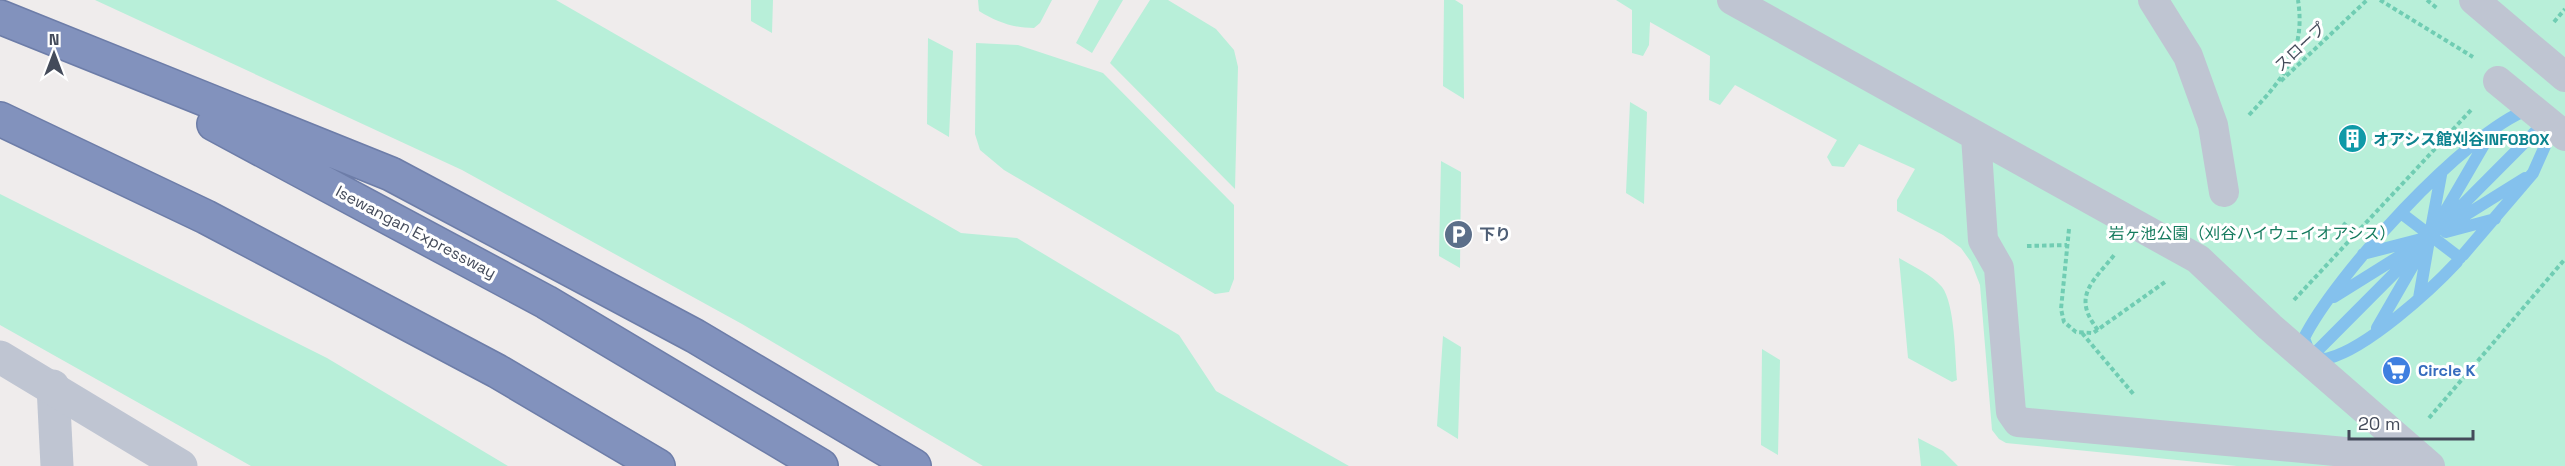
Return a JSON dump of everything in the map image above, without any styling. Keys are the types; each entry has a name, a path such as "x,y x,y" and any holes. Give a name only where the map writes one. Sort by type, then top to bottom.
{"highway":[{"name":"Isewangan Expressway","path":"0,17 249,141 546,302 821,466"},
{"path":"0,17 392,174 695,336 914,466"},
{"path":"0,119 206,217 497,371 658,466"}],"street":[{"path":"1732,0 2198,259 2270,327 2419,457"},
{"path":"2153,0 2188,56 2213,125 2224,192"},
{"path":"2474,0 2565,77"},
{"path":"2490,90 2565,136"},
{"path":"1976,136 1983,240 1999,268 2011,412 2018,422 2419,457"},
{"path":"0,357 181,466"},
{"path":"53,387 57,466"}],"path":[{"path":"2246,118 2276,86 2294,58 2301,20 2298,0"},
{"name":"スロープ","path":"2276,86 2367,0"},
{"path":"2380,0 2473,58 2478,52"},
{"path":"2427,0 2443,13"},
{"path":"2270,327 2490,90"},
{"path":"2073,189 2061,309 2064,322 2076,332 2093,333 2198,259"},
{"path":"2343,223 2355,233"},
{"path":"2098,330 2085,308 2086,291 2138,226"},
{"path":"2419,457 2565,261"},
{"path":"2082,332 2168,435"}],"green space":[{"path":"95,0 556,0 961,233 1017,238 1179,335 1216,391 1349,466 983,466 742,324 462,170"},
{"path":"751,0 773,0 772,33 751,21"},
{"path":"978,0 1052,0 1040,23 1034,28 1026,28 1005,24 979,11"},
{"path":"1099,0 1123,0 1092,53 1076,43"},
{"path":"1150,0 1168,0 1216,29 1234,50 1238,67 1235,189 1110,63"},
{"path":"1444,0 1455,0 1463,5 1464,99 1443,86"},
{"name":"岩ヶ池公園（刈谷ハイウェイオアシス）","path":"1616,0 2565,0 2565,466 2237,466 2006,443 1999,439 1992,430 1980,285 1971,262 1961,248 1943,235 1897,211 1897,200 1915,169 1859,144 1844,167 1832,166 1827,157 1837,140 1735,85 1720,105 1709,100 1710,56 1650,22 1649,45 1643,56 1632,53 1632,10"},
{"path":"928,38 953,51 949,137 927,124"},
{"path":"976,43 1018,45 1103,73 1234,205 1234,279 1229,292 1215,294 1004,170 980,150 975,134"},
{"path":"1630,102 1647,112 1644,204 1626,193"},
{"path":"1441,161 1461,172 1460,268 1439,256"},
{"path":"0,194 327,358 508,466 251,466 0,325"},
{"path":"1899,258 1933,278 1946,295 1954,331 1957,380 1952,382 1908,358"},
{"path":"1443,336 1461,347 1458,439 1437,426"},
{"path":"1762,349 1780,360 1778,455 1761,445"},
{"path":"1918,438 1943,451 1958,466 1921,466"}],"waterway":[{"path":"2457,262 2415,302 2361,343 2327,359 2311,357 2304,338 2343,279 2372,245 2404,209 2471,146 2502,123 2529,109"},
{"path":"2311,357 2547,120"},
{"path":"2463,255 2533,173 2553,128"},
{"path":"2439,222 2489,136"},
{"path":"2431,229 2441,175"},
{"path":"2448,226 2525,178"},
{"path":"2401,213 2460,258"},
{"path":"2446,232 2495,219"},
{"path":"2363,254 2429,237"},
{"path":"2419,298 2428,246"},
{"path":"2334,297 2411,249"},
{"path":"2377,328 2419,255"}],"place":[{"name":"オアシス館刈谷INFOBOX","path":"2352,139"},
{"name":"下り","path":"1458,234"},
{"name":"Circle K","path":"2397,370"}]}
